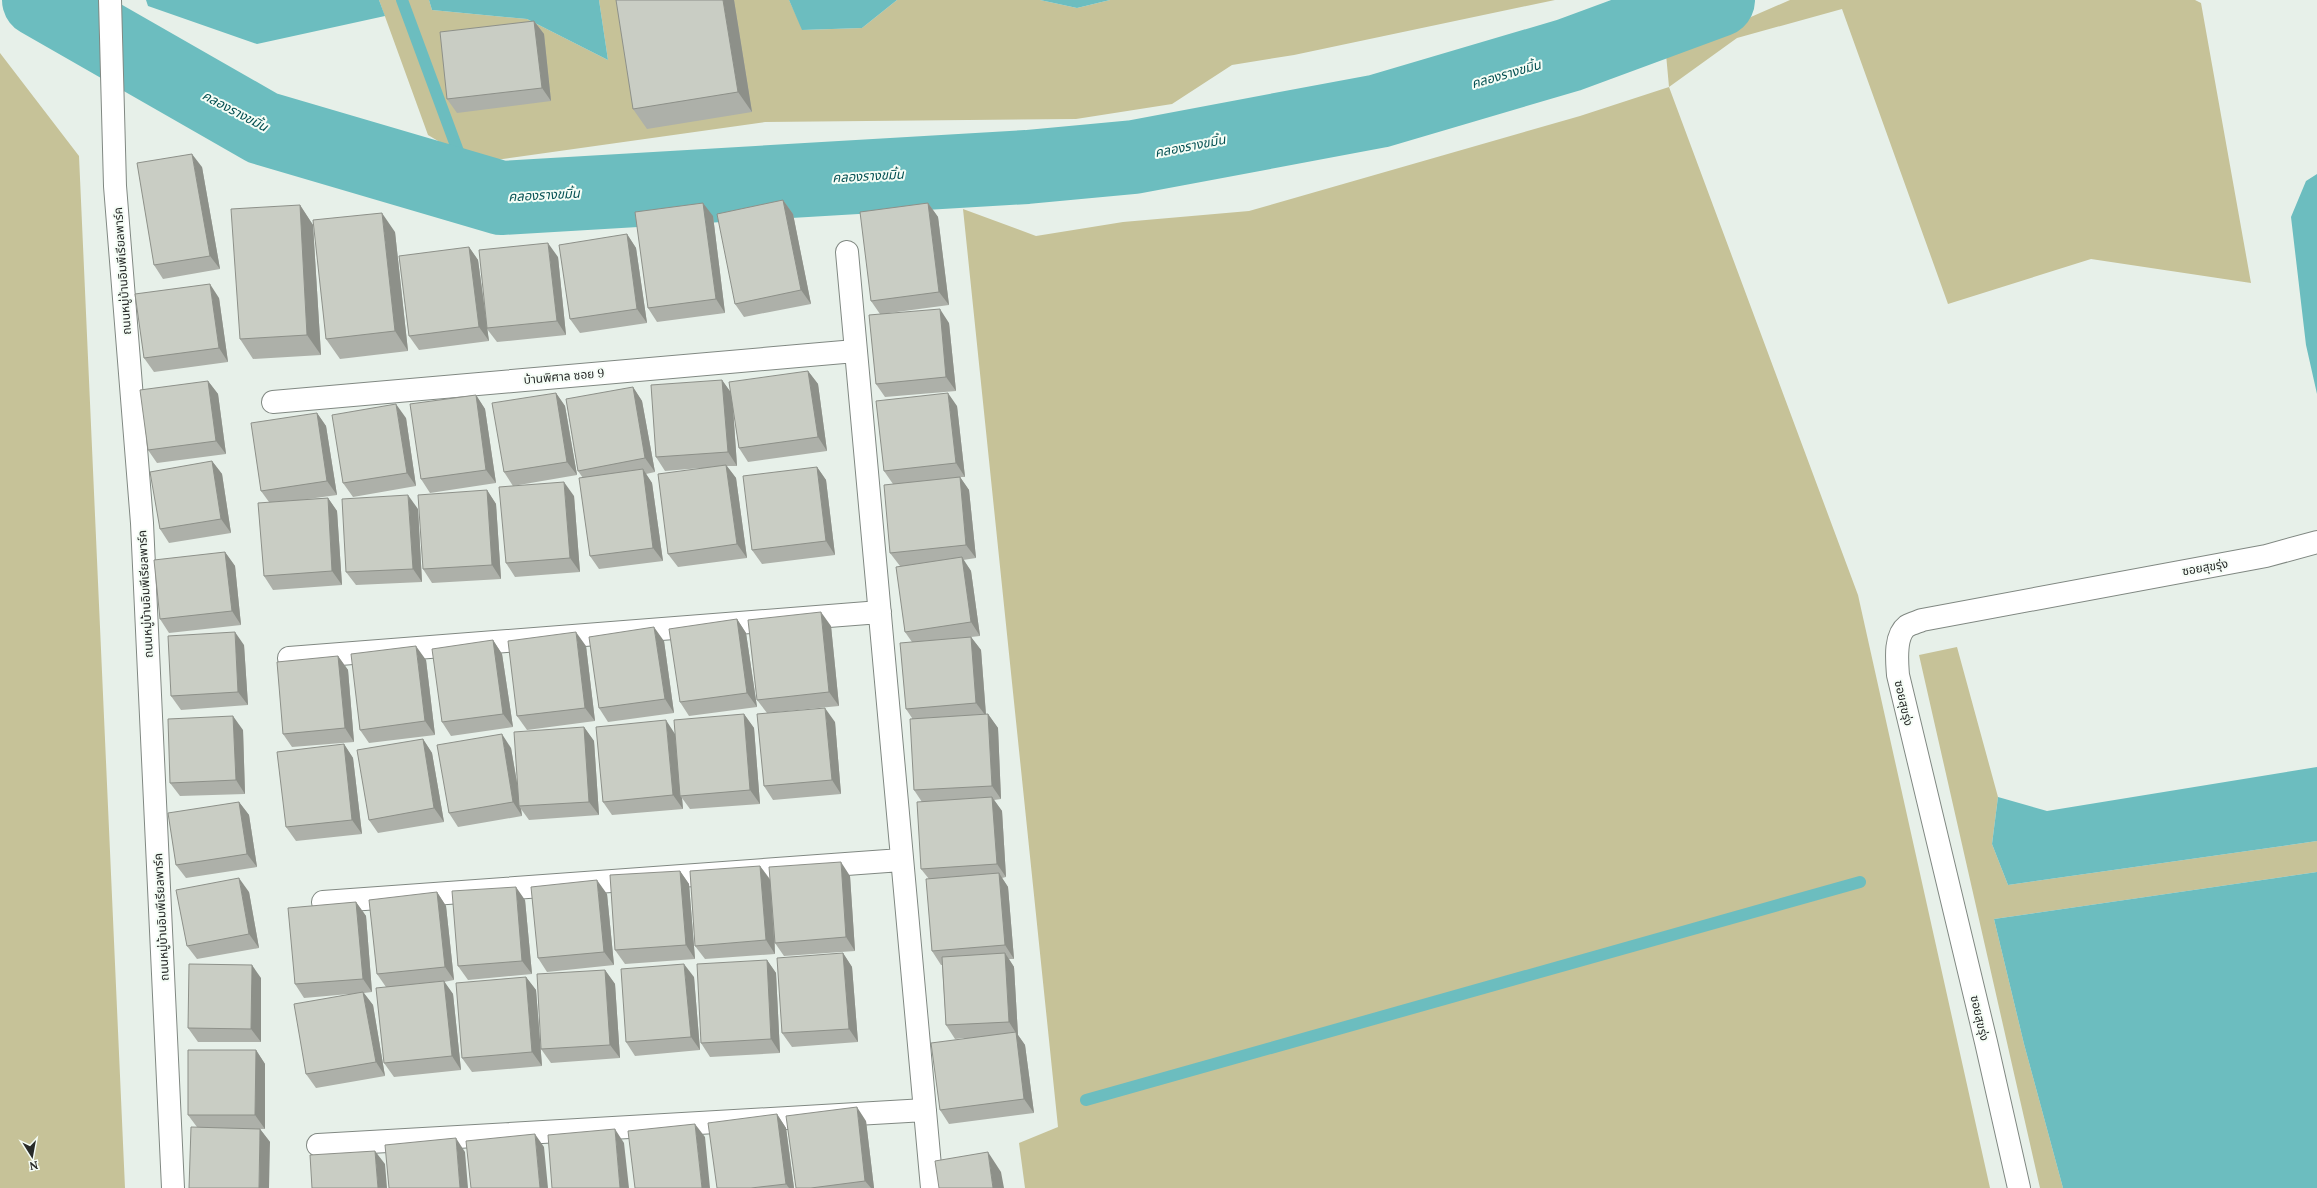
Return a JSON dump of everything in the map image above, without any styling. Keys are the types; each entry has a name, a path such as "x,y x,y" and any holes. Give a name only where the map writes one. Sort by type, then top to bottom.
{"street":[{"name":"ถนนหมู่บ้านอิมพีเรียลพาร์ค","path":"110,0 115,186 142,522 174,1188"},
{"path":"847,252 932,1188"},
{"name":"บ้านพิศาล ซอย 9","path":"272,402 855,351"},
{"name":"ซอยสุขรุ่ง","path":"2019,1188 1898,675 1896,657 1900,639 1906,627 1922,620 2266,556 2317,542"},
{"path":"288,658 880,612"},
{"path":"323,902 902,860"},
{"path":"318,1145 925,1110"}],"shaded area":[{"path":"379,0 429,0 432,10 527,19 608,60 599,0 789,0 803,30 862,28 897,0 1040,0 1077,8 1110,0 1555,0 1294,55 1232,65 1172,104 1076,119 765,122 475,163 428,135"},
{"path":"1790,0 2195,0 2201,3 2251,283 2091,259 1948,304 1842,9 1737,38 1669,87 1666,54"},
{"path":"0,53 79,156 125,1188 0,1188"},
{"path":"1669,87 1858,595 1990,1188 1025,1188 1019,1143 1058,1127 963,209 1036,236 1123,222 1249,211 1580,116"},
{"path":"1957,647 1998,797 1992,844 2008,885 2317,841 2317,872 1994,919 2024,1044 2063,1188 2040,1188 1919,655"}],"water":[{"path":"146,0 379,0 385,16 257,44 148,6"},
{"path":"429,0 599,0 608,60 527,19 432,10"},
{"path":"789,0 897,0 862,28 802,30"},
{"path":"1040,0 1110,0 1077,8"},
{"path":"2317,174 2317,394 2306,345 2291,217 2306,181"},
{"path":"2317,767 2317,841 2008,885 1992,844 1998,797 2047,811"},
{"path":"2317,872 2317,1188 2063,1188 2024,1044 1994,919"}],"building":[{"path":"616,0 723,0 738,92 633,109"},
{"path":"534,21 542,88 447,99 440,32"},
{"path":"192,154 210,256 154,265 137,163"},
{"path":"783,200 801,290 735,304 717,214"},
{"path":"703,203 716,299 648,308 635,212"},
{"path":"928,203 939,292 871,301 860,212"},
{"path":"300,205 307,335 240,339 231,209"},
{"path":"382,213 395,331 326,339 313,220"},
{"path":"627,234 637,309 570,319 559,245"},
{"path":"548,243 557,321 487,328 479,250"},
{"path":"469,247 479,327 409,336 399,256"},
{"path":"210,284 219,348 144,358 135,294"},
{"path":"940,309 946,377 876,384 869,315"},
{"path":"808,371 818,437 739,448 729,382"},
{"path":"722,380 728,452 656,457 651,385"},
{"path":"208,381 216,441 148,450 140,390"},
{"path":"633,387 645,458 578,471 566,399"},
{"path":"556,393 567,462 504,472 492,403"},
{"path":"948,393 956,463 884,471 876,401"},
{"path":"476,395 486,470 421,479 410,404"},
{"path":"396,404 407,473 343,483 332,415"},
{"path":"317,413 327,481 261,491 251,423"},
{"path":"212,461 221,519 160,529 150,472"},
{"path":"726,465 737,544 668,554 658,474"},
{"path":"817,467 826,541 752,550 743,476"},
{"path":"643,469 653,548 590,556 579,478"},
{"path":"960,477 966,545 890,553 884,485"},
{"path":"564,482 570,558 506,563 499,487"},
{"path":"487,490 492,565 423,569 418,495"},
{"path":"408,495 413,569 346,572 342,499"},
{"path":"328,498 332,571 264,576 258,503"},
{"path":"225,552 232,611 160,619 154,560"},
{"path":"962,557 971,622 905,632 896,567"},
{"path":"821,612 829,692 757,700 748,620"},
{"path":"737,619 747,693 680,702 669,629"},
{"path":"654,627 665,699 599,708 589,637"},
{"path":"235,632 238,692 171,696 168,636"},
{"path":"576,632 585,708 517,716 508,641"},
{"path":"971,637 976,703 906,709 900,643"},
{"path":"493,640 503,714 442,722 432,649"},
{"path":"416,646 425,721 360,730 351,654"},
{"path":"338,656 345,728 283,734 277,662"},
{"path":"825,708 832,780 764,786 757,714"},
{"path":"744,714 750,790 680,796 674,720"},
{"path":"988,714 992,786 914,790 910,719"},
{"path":"233,716 236,780 170,783 168,719"},
{"path":"666,720 673,795 603,802 596,727"},
{"path":"584,727 589,802 519,806 514,732"},
{"path":"502,734 513,802 449,813 437,745"},
{"path":"423,739 434,808 369,820 357,750"},
{"path":"344,744 352,820 286,827 277,752"},
{"path":"992,797 997,864 921,869 917,802"},
{"path":"239,802 247,854 176,865 168,813"},
{"path":"841,862 846,937 775,943 769,867"},
{"path":"760,866 766,940 695,946 690,871"},
{"path":"680,871 686,945 615,950 610,875"},
{"path":"999,873 1005,945 932,951 926,879"},
{"path":"239,878 249,934 187,946 176,890"},
{"path":"597,880 604,952 538,958 531,887"},
{"path":"516,887 522,961 458,966 452,891"},
{"path":"437,892 445,967 377,974 369,900"},
{"path":"356,902 363,979 295,984 288,908"},
{"path":"843,953 849,1029 782,1033 777,958"},
{"path":"1005,953 1009,1022 946,1025 942,957"},
{"path":"767,960 771,1039 701,1043 697,964"},
{"path":"189,964 252,965 251,1029 188,1028"},
{"path":"684,964 691,1037 626,1042 621,969"},
{"path":"605,970 610,1045 541,1049 537,974"},
{"path":"526,977 532,1052 462,1058 456,983"},
{"path":"444,981 452,1056 384,1063 376,988"},
{"path":"363,992 376,1062 306,1074 294,1004"},
{"path":"1016,1032 1024,1099 940,1110 931,1043"},
{"path":"188,1050 256,1050 255,1115 188,1115"},
{"path":"857,1107 865,1181 811,1188 796,1188 786,1116"},
{"path":"777,1114 786,1184 751,1188 717,1188 708,1123"},
{"path":"695,1124 702,1188 635,1188 628,1131"},
{"path":"191,1127 260,1129 259,1188 189,1188"},
{"path":"615,1129 620,1188 552,1188 548,1135"},
{"path":"535,1134 540,1188 471,1188 466,1141"},
{"path":"456,1138 460,1188 389,1188 385,1145"},
{"path":"375,1151 378,1188 312,1188 310,1155"},
{"path":"988,1152 993,1188 939,1188 935,1161"}],"waterway":[{"name":"คลองรางขมิ้น","path":"39,0 263,128 501,198 1027,167 1134,157 1379,111 1569,55 1718,0"},
{"path":"402,0 472,189"},
{"path":"1086,1100 1860,882"}]}
